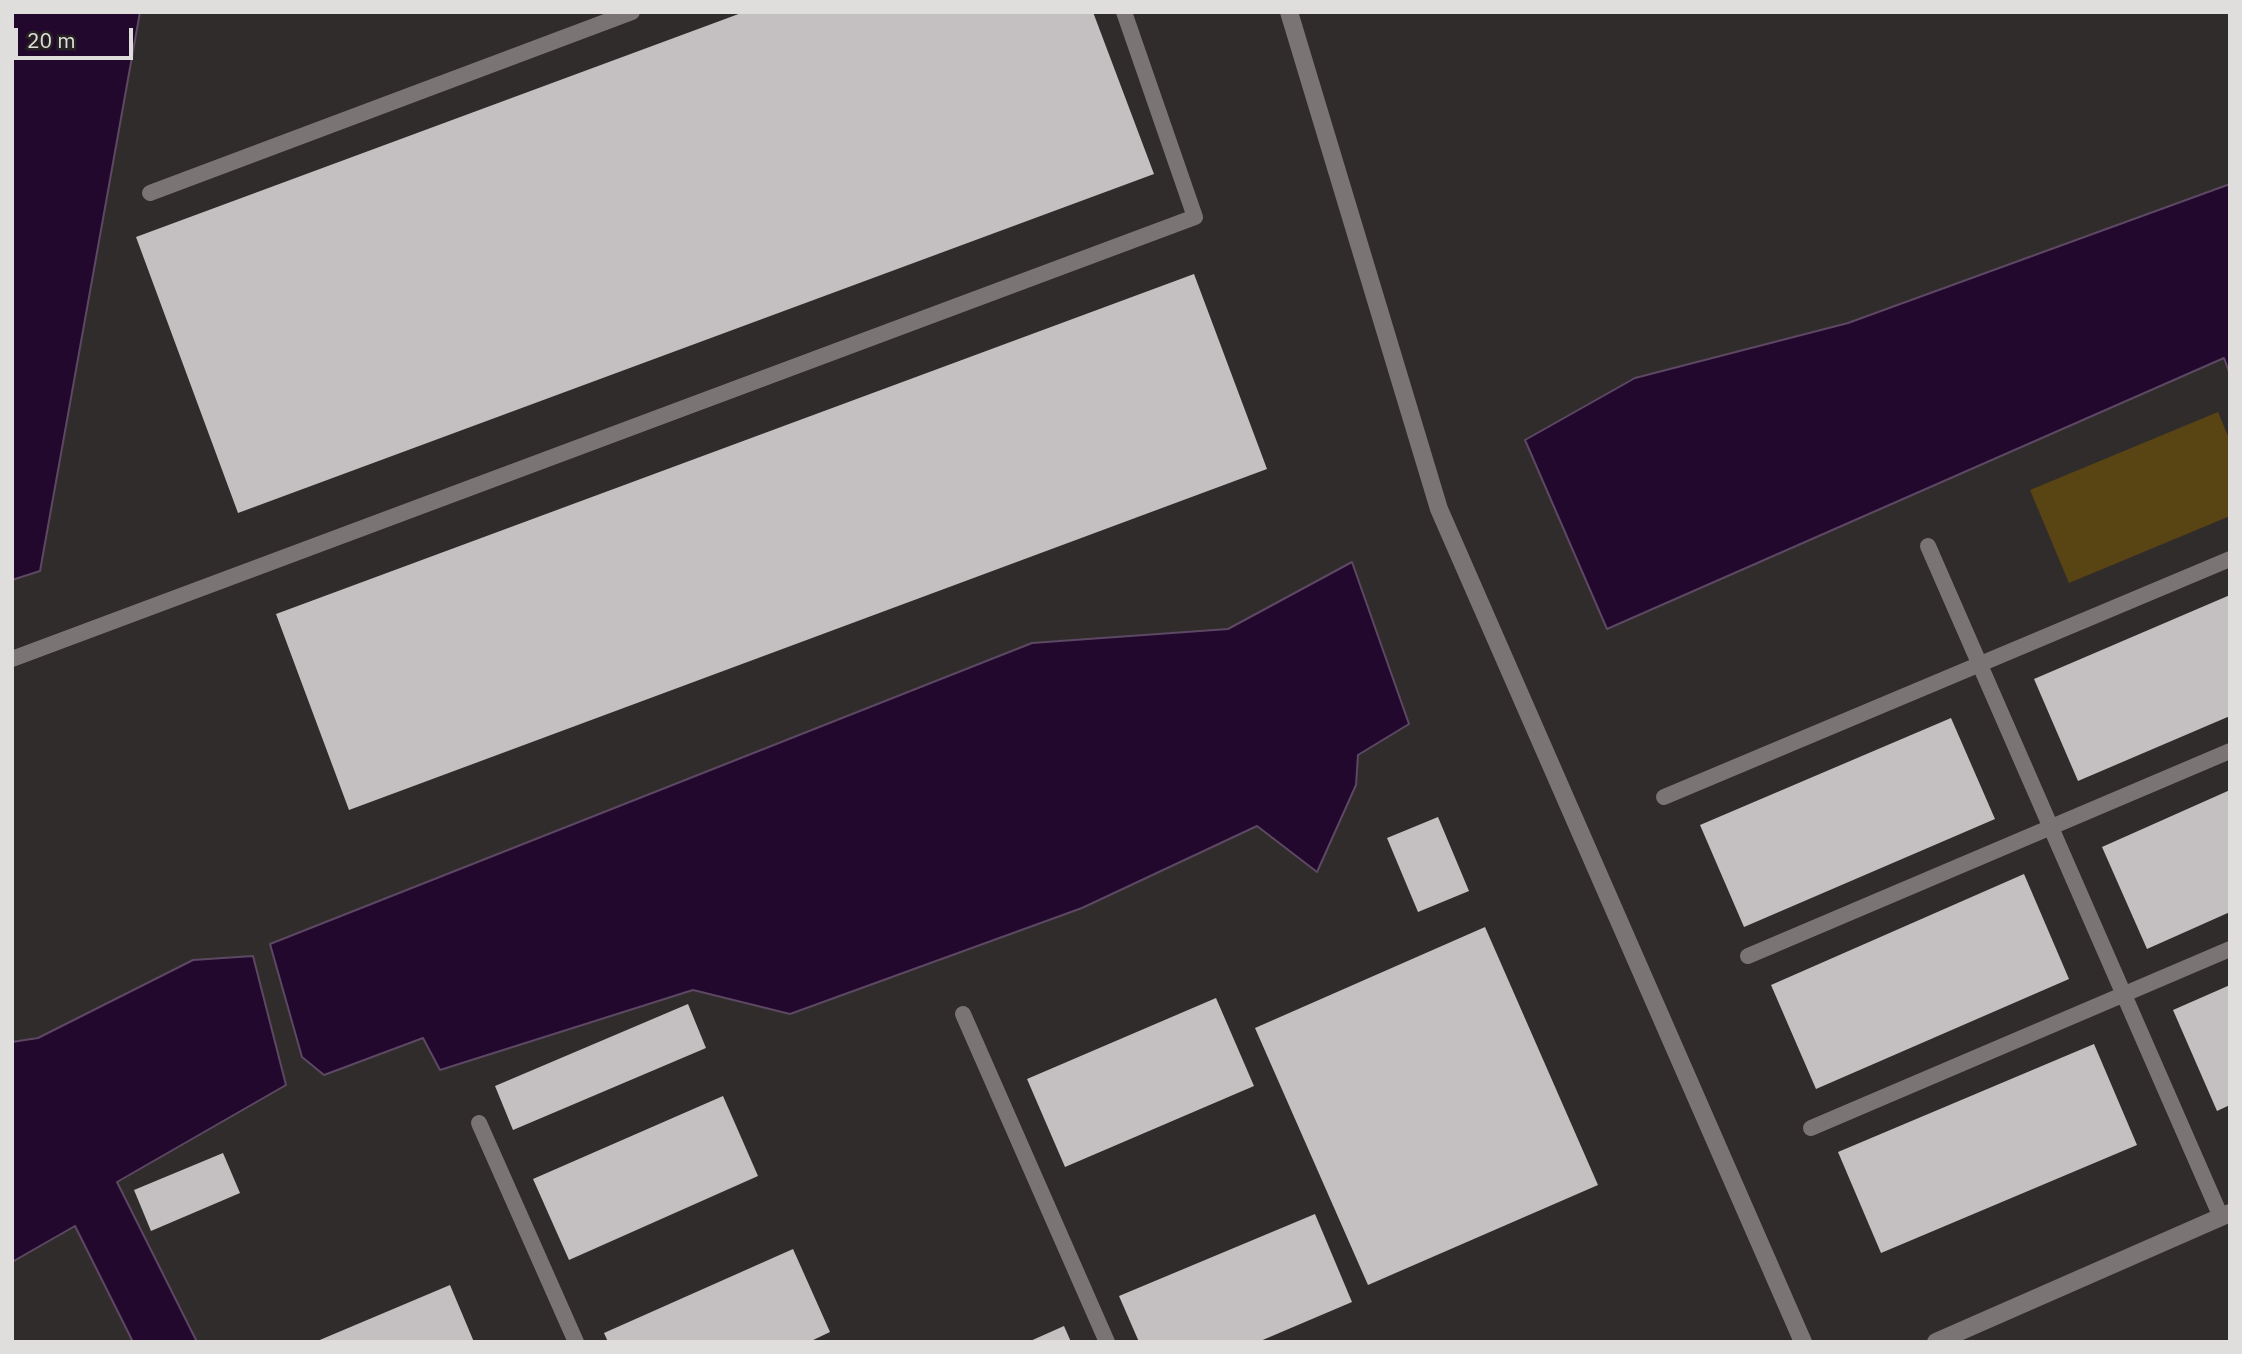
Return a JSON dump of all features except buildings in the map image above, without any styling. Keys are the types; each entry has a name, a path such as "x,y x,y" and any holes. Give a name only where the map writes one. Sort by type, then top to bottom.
{"street":[{"path":"1289,12 1439,509 1803,1342"},
{"path":"1936,1342 2225,1215"}],"lane":[{"path":"150,193 632,12"},
{"path":"12,659 1195,217 1124,12"},
{"path":"1928,546 2124,994 2225,1215"},
{"path":"1664,797 2230,559"},
{"path":"1748,956 2230,751"},
{"path":"1811,1128 2230,949"},
{"path":"964,1014 1107,1342"},
{"path":"479,1122 576,1342"}],"shaded area":[{"path":"12,12 140,12 40,571 12,580"},
{"path":"2230,184 2230,374 2224,358 1607,629 1525,440 1635,378 1848,323"},
{"path":"2218,412 2230,441 2230,516 2069,583 2030,490"},
{"path":"1352,562 1409,724 1358,755 1356,785 1317,872 1257,826 1082,908 790,1014 693,990 440,1070 423,1038 324,1075 302,1057 270,944 1032,643 1228,629"},
{"path":"253,956 286,1085 117,1182 197,1342 133,1342 75,1226 12,1262 12,1042 38,1038 193,960"}]}
